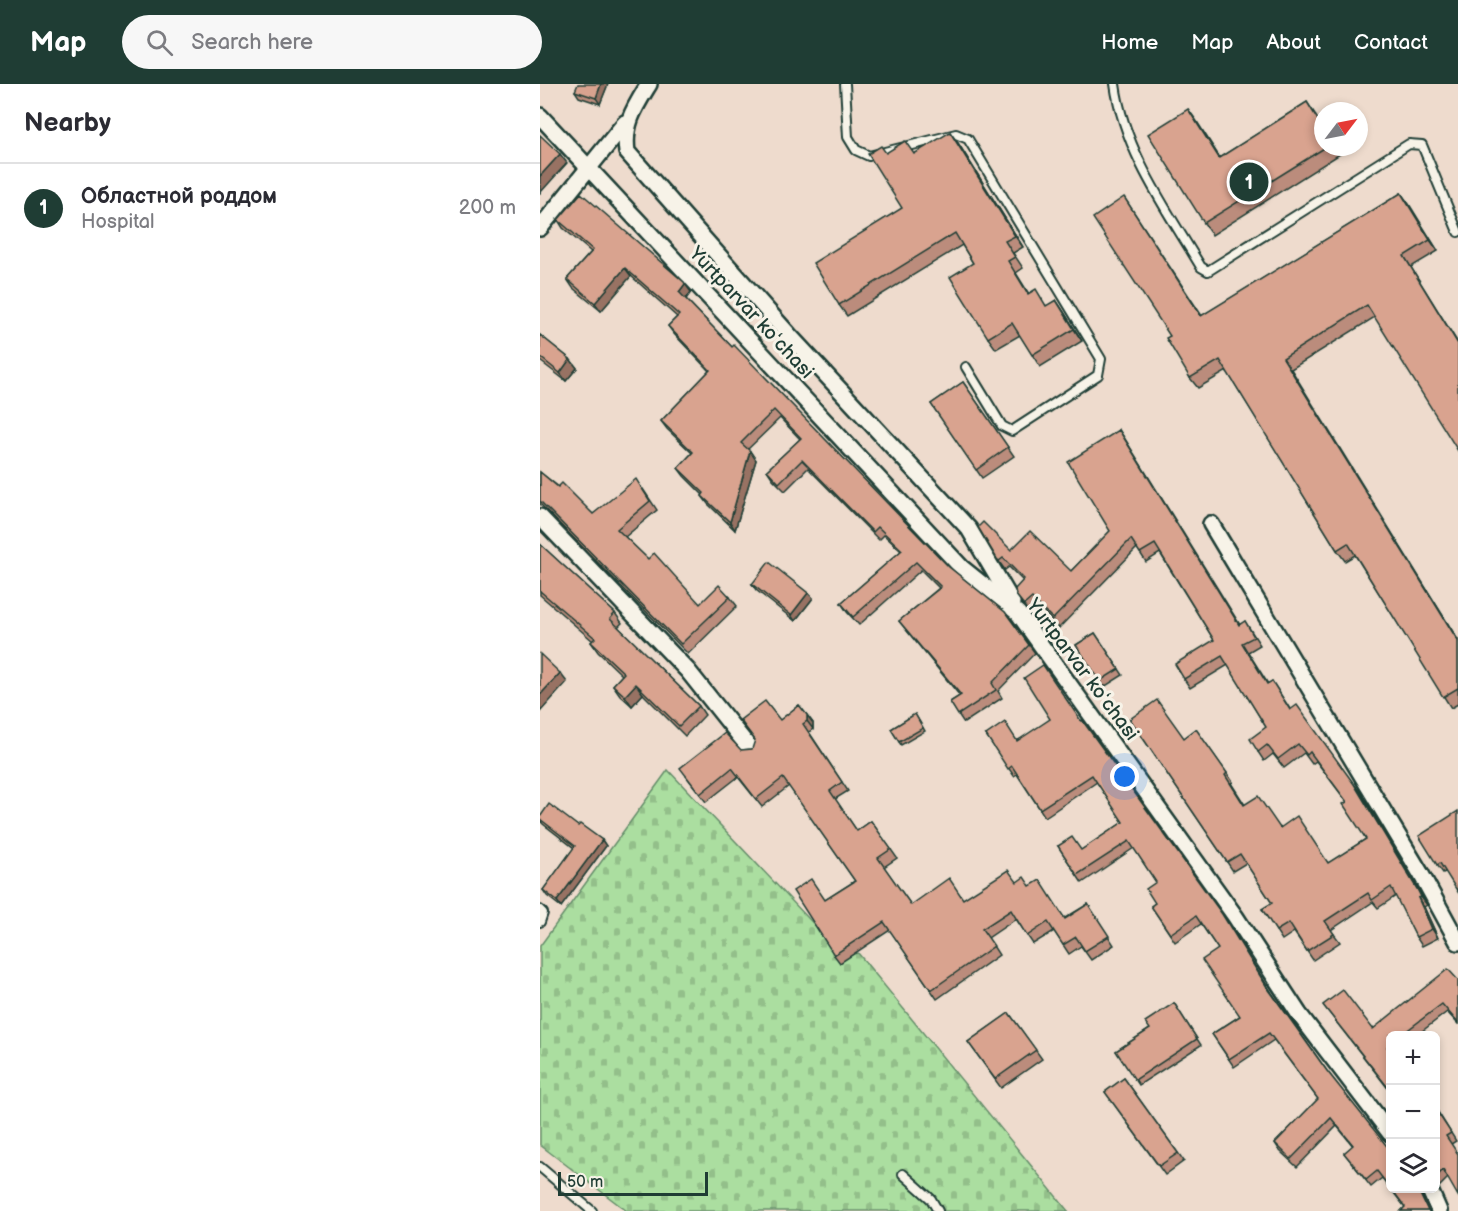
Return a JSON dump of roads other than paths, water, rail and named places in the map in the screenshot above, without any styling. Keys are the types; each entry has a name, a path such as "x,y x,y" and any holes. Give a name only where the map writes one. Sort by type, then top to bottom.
{"street":[{"path":"540,228 590,170 628,120 649,84"},
{"name":"Yurtparvar koʻchasi","path":"540,116 962,568 1018,613 1228,907 1299,1014 1386,1128"},
{"path":"628,120 624,136 627,152 789,335 969,529 1018,613"},
{"path":"540,517 688,671 751,750"},
{"path":"1211,524 1421,874 1458,942"},
{"path":"1431,1193 1439,1211"}],"lane":[{"path":"844,84 848,137 856,150 869,156 956,134 968,139 1101,359 1098,375 1012,431 1002,426 966,367"},
{"path":"1115,84 1118,104 1146,174 1201,267 1208,271 1409,144 1422,145 1458,232"},
{"path":"540,910 543,913 540,922"},
{"path":"540,1167 592,1211"},
{"path":"903,1174 931,1198 938,1211"}],"place":[{"name":"Областной роддом","path":"1249,182"}]}
